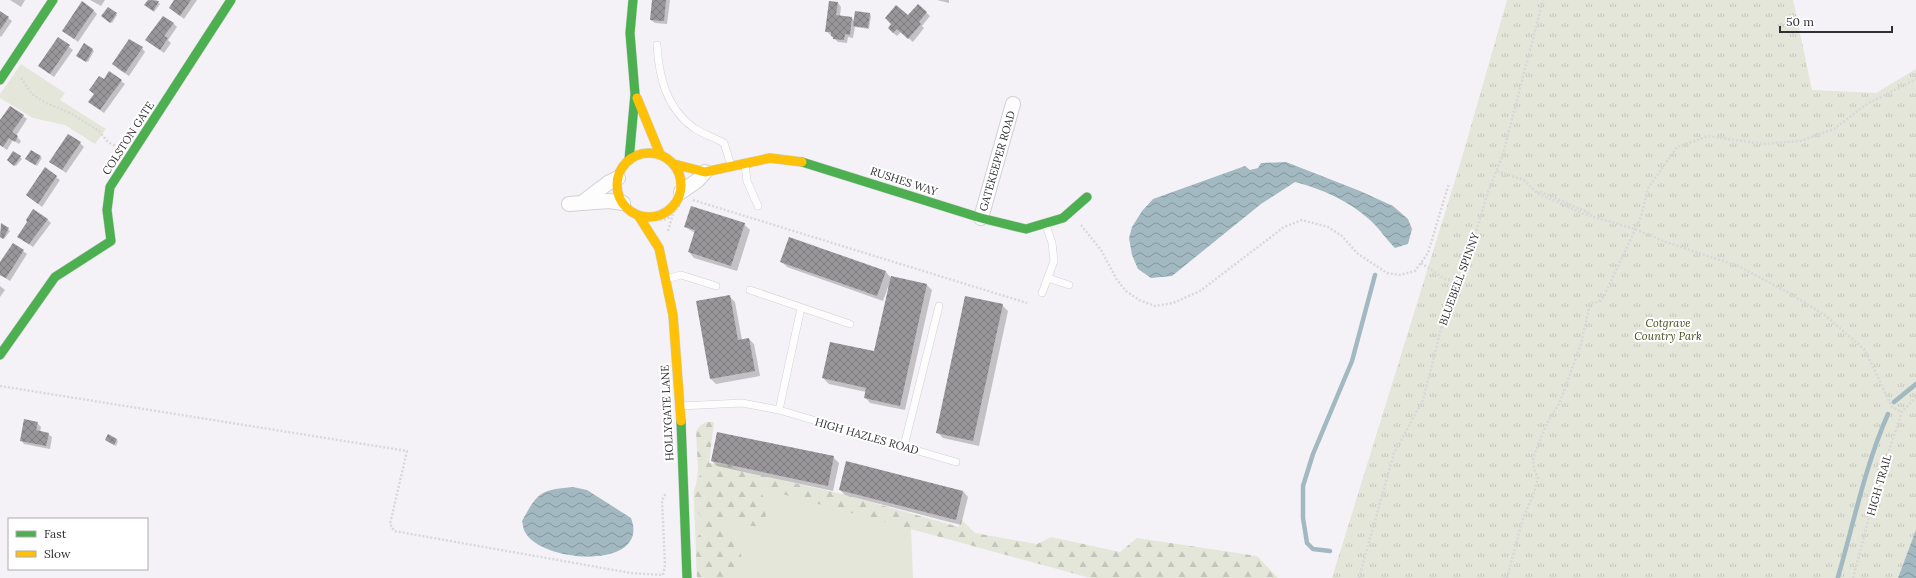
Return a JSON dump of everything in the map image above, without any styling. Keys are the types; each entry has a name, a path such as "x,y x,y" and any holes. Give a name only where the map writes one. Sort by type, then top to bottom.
{"street":[{"path":"0,80 5,63 53,0"},
{"name":"COLSTON GATE","path":"0,355 55,277 79,260 111,241 107,210 110,187 231,0"},
{"path":"629,160 635,94 630,33 633,0"},
{"path":"635,94 660,154 674,164 705,172 685,195 670,209 655,216 638,215"},
{"name":"GATEKEEPER ROAD","path":"981,218 1013,104"},
{"path":"569,204 609,201 623,203 618,190 618,178 623,166 629,160 644,153 660,154"},
{"name":"RUSHES WAY","path":"705,172 770,158 800,160 981,218 1026,229 1063,218 1087,197"},
{"path":"674,164 681,179 685,195"},
{"path":"583,202 608,183 618,178"},
{"name":"HOLLYGATE LANE","path":"623,203 631,211 638,215 659,248 672,315 680,406 687,578"},
{"path":"667,219 670,209"},
{"name":"HOLLYGATE LANE","path":"659,248 663,234"}],"lane":[{"path":"657,45 658,65 664,86 673,107 681,117 695,129 724,143 731,166"},
{"path":"745,164 747,182 758,206"},
{"path":"1042,294 1054,261 1052,243 1046,223"},
{"path":"666,280 680,275 716,286"},
{"path":"1048,278 1069,286"},
{"path":"750,290 850,324"},
{"path":"904,446 939,306"},
{"path":"779,410 801,308"},
{"name":"HIGH HAZLES ROAD","path":"680,406 742,403 779,410 956,462"}],"path":[{"name":"BLUEBELL SPINNY","path":"1359,578 1394,453 1423,400 1445,313 1470,252 1503,154 1543,0"},
{"path":"5,63 22,78 32,94 44,102 72,114 99,131 108,142 131,156"},
{"path":"1507,578 1523,518 1533,496 1538,478 1534,468 1533,458 1547,423 1559,404 1581,344 1589,308 1592,303 1599,302 1604,296 1641,217 1648,188 1677,147 1708,136 1763,144 1800,141 1834,129 1867,104 1916,79"},
{"path":"1497,171 1524,180 1537,193 1594,218 1635,229 1666,242 1738,266 1791,294 1826,316 1865,350 1892,407 1902,412"},
{"path":"1076,219 1101,250 1117,280 1126,291 1140,300 1155,306 1173,303 1200,291 1284,227 1302,220 1328,227 1342,236 1358,254 1388,273 1400,275 1415,271 1428,253 1449,184"},
{"path":"685,195 1027,303"},
{"path":"1421,263 1445,279 1458,281"},
{"path":"0,386 406,451 390,524 394,531 631,573 663,575 665,565 662,500 669,488 683,488"},
{"name":"HIGH TRAIL","path":"1853,578 1880,480 1902,412 1916,397"}],"green space":[{"name":"Cotgrave Country Park","path":"1507,0 1793,0 1812,90 1876,93 1916,69 1916,578 1332,578 1461,161"},
{"path":"21,64 65,93 60,100 106,129 95,144 65,125 33,118 0,98 0,94"},
{"path":"707,422 714,422 709,463 730,465 738,470 842,494 959,527 961,519 975,533 1037,544 1051,537 1120,552 1137,538 1257,556 1278,578 1090,578 760,488 766,511 766,516 762,525 751,526 737,516 728,513 722,519 725,531 741,554 739,563 728,575 731,578 697,578 696,545 698,536 705,530 705,527 694,500 695,486 702,472 698,470 696,431 701,425"},
{"path":"698,470 911,528 913,578 697,578 694,502"}],"water":[{"path":"1286,162 1360,191 1393,206 1408,219 1412,229 1408,244 1395,248 1373,223 1362,213 1344,201 1315,188 1295,182 1261,204 1172,276 1151,278 1138,269 1132,255 1129,238 1132,227 1142,211 1153,199 1245,166 1250,170 1258,168 1261,163"},
{"path":"573,487 587,490 631,518 633,535 625,547 611,554 592,556 571,555 552,551 535,543 525,532 522,521 536,498 547,491"},
{"path":"1916,530 1916,578 1898,578"}],"building":[{"path":"148,0 159,1 153,11 144,5"},
{"path":"174,0 191,0 180,16 169,8"},
{"path":"652,0 666,0 664,21 650,20"},
{"path":"82,1 94,10 74,39 62,31"},
{"path":"829,1 838,2 836,15 852,17 850,35 845,34 844,40 833,39 831,32 825,32"},
{"path":"918,4 927,12 919,22 921,24 908,39 897,29 893,33 888,28 891,24 885,18 896,5 908,15"},
{"path":"108,7 117,13 110,23 101,16"},
{"path":"0,11 9,17 0,30"},
{"path":"855,11 870,13 868,28 853,26"},
{"path":"163,16 174,23 164,36 168,38 160,50 145,40"},
{"path":"58,37 70,45 50,74 38,66"},
{"path":"129,39 143,47 125,73 112,64"},
{"path":"84,43 93,49 86,62 76,56"},
{"path":"109,71 122,80 100,110 88,102 94,94 89,90 99,76 104,79"},
{"path":"10,106 24,115 12,132 18,136 15,142 9,138 3,147 0,145 0,120"},
{"path":"68,134 81,142 62,170 49,162"},
{"path":"31,150 41,156 35,165 25,159"},
{"path":"13,151 21,156 14,166 7,160"},
{"path":"45,167 57,176 38,204 26,195"},
{"path":"691,206 745,223 731,266 688,252 695,230 684,227"},
{"path":"33,209 48,219 29,244 17,237 27,222 26,220"},
{"path":"1,223 9,228 3,239 0,237"},
{"path":"789,237 886,271 877,296 780,262"},
{"path":"13,243 24,250 6,278 0,275 0,262"},
{"path":"891,276 927,284 900,406 864,398 866,388 822,378 830,342 874,351"},
{"path":"730,295 738,340 749,338 755,371 710,379 696,301"},
{"path":"965,296 1003,304 973,441 936,433"},
{"path":"24,419 38,422 36,430 49,433 46,446 20,441"},
{"path":"717,432 834,456 828,486 711,461"},
{"path":"108,434 117,439 114,445 105,440"},
{"path":"846,461 963,491 956,520 839,490"}],"waterway":[{"path":"1330,551 1313,549 1307,543 1303,518 1303,486 1313,454 1352,361 1375,275"},
{"path":"1894,402 1916,384"},
{"path":"1838,577 1866,474 1888,414"}],"traffic: fast":[{"path":"0,80 53,0"},
{"path":"0,355 55,277 111,241 107,210 110,187 231,0"},
{"path":"629,160 635,94 630,33 633,0"},
{"path":"802,162 981,218 1026,229 1063,218 1087,197"},
{"path":"681,421 687,578"}],"traffic: slow":[{"path":"637,98 660,154"},
{"path":"649,153 661,155 672,162 679,173 681,185 679,197 672,208 661,215 649,217 637,215 626,208 619,197 617,185 619,173 626,162 637,155 649,153"},
{"path":"674,164 705,172 770,158 802,162"},
{"path":"638,215 659,248 673,315 681,421"}]}
